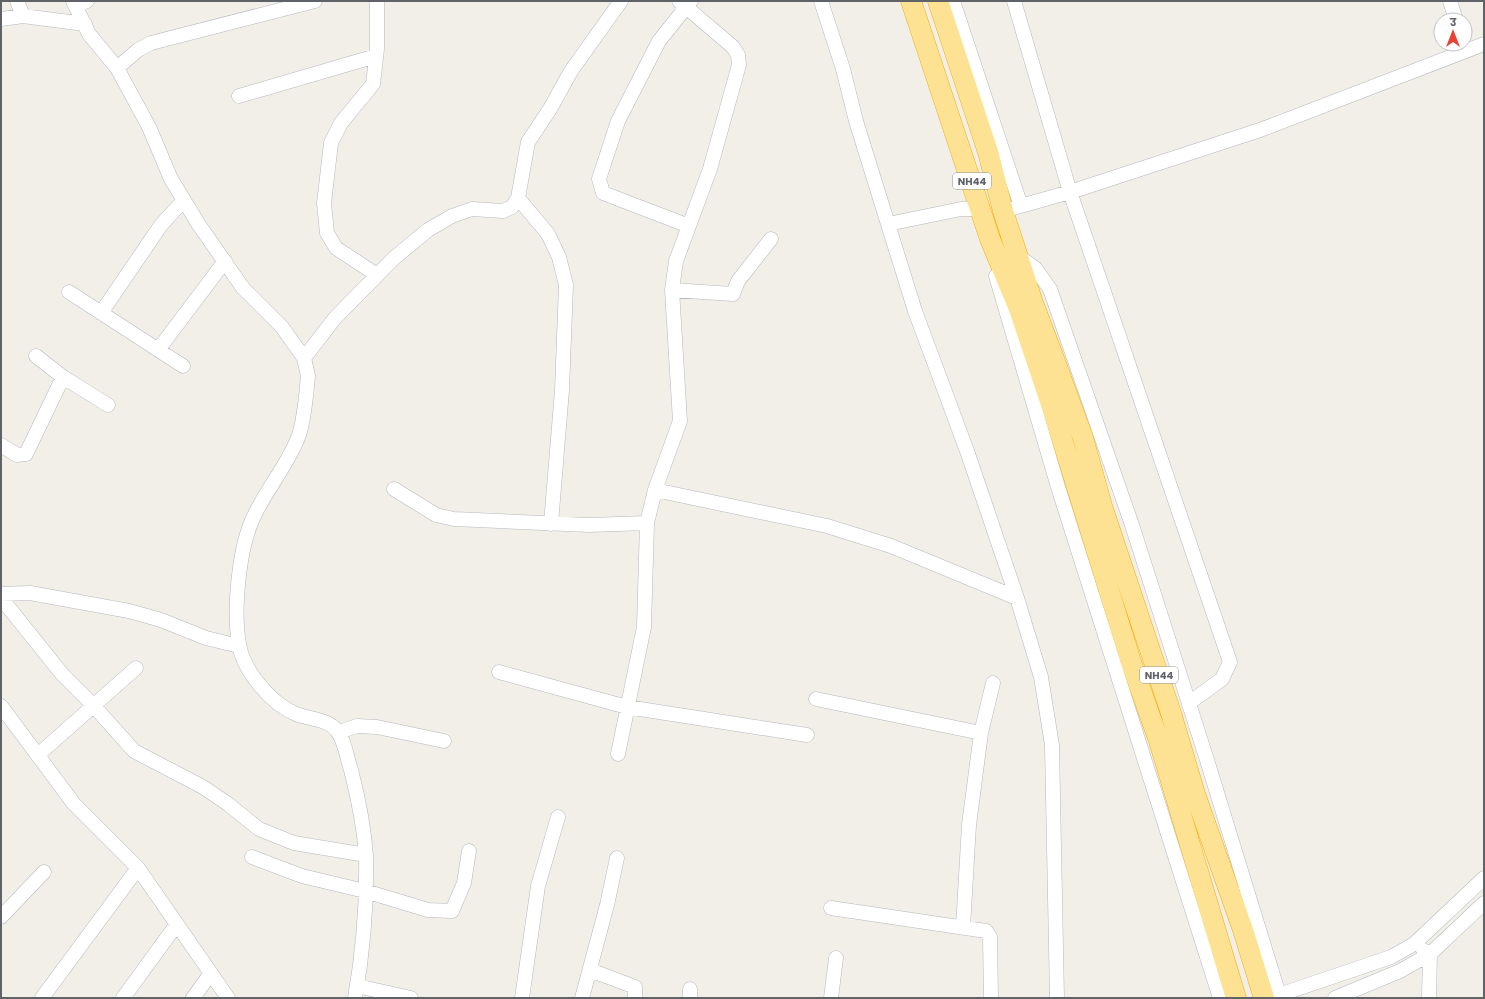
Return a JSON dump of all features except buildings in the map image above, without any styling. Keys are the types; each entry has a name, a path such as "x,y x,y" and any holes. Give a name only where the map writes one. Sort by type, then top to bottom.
{"highway":[{"name":"NH44","path":"912,1 976,209 1018,309 1044,356 1082,438 1102,506 1171,713 1195,794 1243,930 1274,997"},
{"name":"NH44","path":"938,1 988,152 1012,209 1018,256 1033,303 1044,356 1052,407 1132,668 1159,741 1236,998"}],"street":[{"path":"18,1 23,16"},
{"path":"117,68 138,50 151,43 315,1"},
{"path":"377,1 376,56 373,84 341,123 331,142 324,203 327,233 336,248 377,275"},
{"path":"821,1 843,69 856,121 915,311 967,451 1017,598 1041,677 1052,745 1057,998"},
{"path":"901,1 976,209 1058,487 1220,998"},
{"path":"953,1 1012,209 1070,192 1260,130 1453,52"},
{"path":"1014,1 1070,192 1230,662 1222,679 1189,703"},
{"path":"1450,1 1453,12"},
{"path":"78,2 89,34 117,68 149,127 172,178 184,200 243,288 282,327 304,358 308,376 299,434 254,515 243,554 236,615 239,646 247,666 264,692 294,714 325,722 339,732 345,748 357,796 366,854 361,957 356,992 411,998"},
{"path":"304,358 335,318 393,259 428,230 452,216 472,209 503,211 512,207 518,198 528,142 550,109 570,71 619,2"},
{"path":"618,754 644,627 647,523 655,490 680,421 672,290 676,260 689,226 710,168 739,66 738,55 733,47 685,3 658,41 618,122 599,179 604,193 689,226"},
{"path":"1,19 23,16 85,24"},
{"path":"1473,46 1484,44"},
{"path":"239,96 376,56"},
{"path":"518,198 548,234 559,257 566,285 562,390 551,524"},
{"path":"101,313 161,225 184,200"},
{"path":"888,224 961,209 976,209"},
{"path":"672,290 732,294 738,281 771,239"},
{"path":"1018,256 1034,268 1050,289 1132,525 1189,703 1274,997 1391,957 1414,944 1484,878"},
{"path":"158,350 225,261"},
{"path":"69,292 183,366"},
{"path":"36,356 63,377 108,406"},
{"path":"1,445 17,455 26,454 63,377"},
{"path":"394,489 436,515 445,517 551,524 589,525 647,523"},
{"path":"655,490 827,526 891,546 1017,598"},
{"path":"1,594 30,593 129,611 161,620 206,638 239,646"},
{"path":"1,598 62,674 93,705 134,752 202,788 228,804 259,829 294,843 366,854"},
{"path":"39,754 136,668"},
{"path":"499,672 627,707 807,735"},
{"path":"963,927 969,825 981,733 993,683"},
{"path":"816,699 981,733"},
{"path":"1,706 39,754 74,804 138,868 228,998"},
{"path":"339,732 357,726 377,727 444,741"},
{"path":"522,998 538,886 558,817"},
{"path":"252,857 302,876 365,891 428,910 452,911 464,883 469,852"},
{"path":"582,998 607,905 617,858"},
{"path":"42,998 138,868"},
{"path":"1,918 44,872"},
{"path":"1335,998 1400,971 1430,954 1484,903"},
{"path":"831,908 986,931 990,937 991,998"},
{"path":"124,998 177,924"},
{"path":"1414,944 1430,954"},
{"path":"1429,998 1430,954"},
{"path":"831,998 836,958"},
{"path":"590,970 635,987 635,998"},
{"path":"193,998 211,973"}]}
